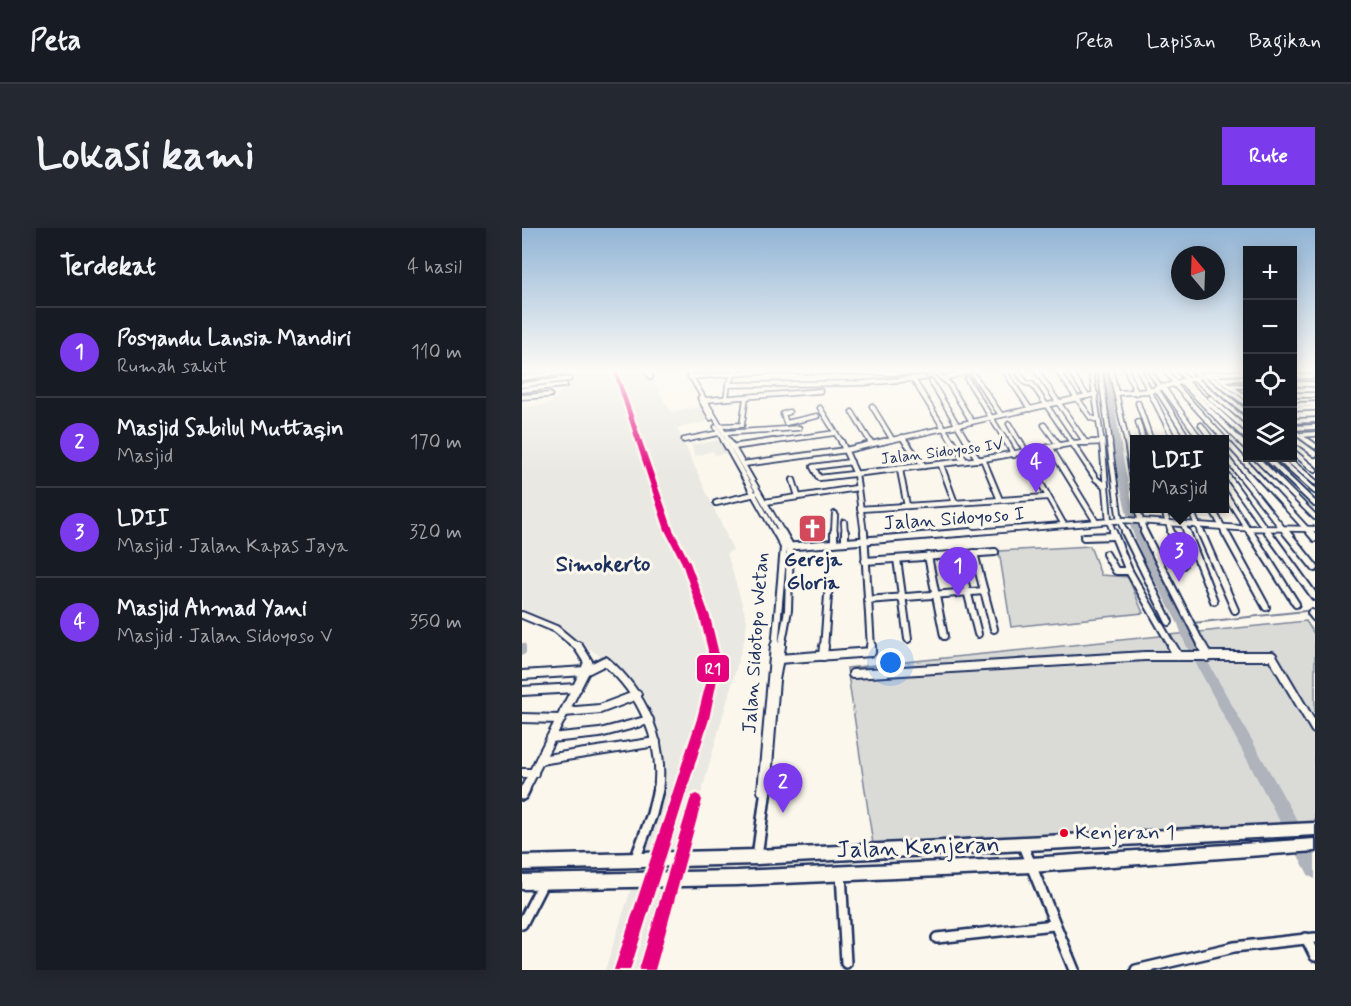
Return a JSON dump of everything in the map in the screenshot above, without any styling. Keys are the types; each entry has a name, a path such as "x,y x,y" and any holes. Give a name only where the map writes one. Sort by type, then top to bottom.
{"highway":[{"name":"Jalan Kenjeran","path":"522,863 757,857 1315,829"},
{"path":"1246,833 1254,849"},
{"name":"Jalan Kenjeran","path":"522,882 671,880 1031,865 1304,846"}],"street":[{"name":"Jalan Sidotopo Wetan","path":"705,405 765,502 787,546 788,610 779,659 768,782 763,801"},
{"name":"Jalan Sidotopo Wetan","path":"708,405 722,433 743,464 755,494 787,546 766,738 757,857"},
{"path":"720,426 742,425 745,405"},
{"path":"928,405 965,461"},
{"path":"946,405 981,459 1000,500"},
{"path":"961,405 972,422"},
{"path":"985,405 1014,455"},
{"path":"994,405 1001,415"},
{"path":"1027,405 1030,409"},
{"path":"743,464 846,450 1052,405"},
{"path":"1060,405 1086,443"},
{"path":"1082,405 1091,418 1098,420"},
{"path":"1097,405 1109,521 1129,571 1178,656"},
{"path":"1105,405 1123,520 1169,621"},
{"path":"1119,405 1130,466"},
{"path":"1139,405 1149,435"},
{"path":"1156,405 1171,435"},
{"path":"1169,405 1186,435"},
{"path":"1173,405 1197,435"},
{"path":"1194,405 1221,435"},
{"path":"1209,405 1243,443"},
{"path":"1212,405 1243,434"},
{"path":"1216,405 1243,427"},
{"path":"1222,405 1243,419"},
{"path":"872,406 892,439"},
{"path":"1046,406 1096,479 1105,486"},
{"path":"779,659 872,652 865,540 856,474 846,450 820,408"},
{"path":"789,412 783,414 790,439"},
{"path":"852,412 872,444"},
{"path":"785,420 817,416"},
{"path":"1297,419 1315,418"},
{"path":"1138,422 1142,435"},
{"path":"1009,424 1064,525"},
{"path":"1044,425 1059,446"},
{"path":"1201,425 1208,435"},
{"path":"1297,429 1315,427"},
{"path":"684,440 722,433 799,428"},
{"path":"1297,432 1315,444"},
{"path":"732,447 835,433"},
{"path":"1300,435 1315,434"},
{"path":"902,437 924,466"},
{"path":"1297,441 1315,454"},
{"name":"Jalan Sidoyoso IV","path":"851,462 813,467 819,478 941,465 1014,455 1050,447 1102,442"},
{"path":"1229,443 1315,538"},
{"path":"1050,447 1096,522"},
{"path":"1297,454 1315,470"},
{"path":"1229,461 1315,568"},
{"path":"1260,462 1315,517"},
{"path":"1271,462 1315,504"},
{"path":"1282,462 1315,491"},
{"path":"1291,462 1315,482"},
{"path":"941,465 956,503"},
{"path":"900,470 907,506"},
{"path":"1229,478 1315,597"},
{"path":"793,480 798,496"},
{"path":"765,502 857,488"},
{"path":"716,503 755,494"},
{"path":"861,509 1047,497"},
{"path":"1229,500 1296,604"},
{"path":"1137,513 1138,521 1190,622 1205,657"},
{"path":"1164,513 1183,565"},
{"path":"1179,513 1214,601"},
{"path":"1192,513 1235,610"},
{"path":"1215,513 1266,607"},
{"path":"834,543 835,514"},
{"name":"Jalan Sidoyoso I","path":"787,546 1123,520 1224,527 1315,529"},
{"path":"844,522 845,542"},
{"path":"1084,537 1114,536"},
{"path":"865,561 995,552"},
{"path":"974,553 994,629"},
{"path":"1106,554 1116,571 1129,571"},
{"path":"958,555 978,634"},
{"path":"928,556 944,636"},
{"path":"897,559 908,639"},
{"path":"824,656 830,582"},
{"path":"867,600 984,591"},
{"path":"522,615 556,629 576,643 588,662 522,795"},
{"path":"853,674 1133,657 1272,656 1315,729"},
{"path":"522,675 585,671 606,662 620,671 637,695 656,741 658,797 635,861"},
{"path":"522,691 576,688"},
{"path":"522,718 600,709 637,695"},
{"path":"551,738 600,733 649,720"},
{"path":"540,760 631,747 656,741"},
{"path":"522,773 534,773"},
{"path":"1022,843 1074,970"},
{"path":"841,873 846,963"},
{"path":"644,970 671,880"},
{"path":"522,924 543,883"},
{"path":"937,938 1054,925"},
{"path":"1136,970 1162,967 1234,947 1311,938 1315,956"}],"shaded area":[{"path":"543,405 667,405 671,412 702,406 710,421 677,428 733,550 727,553 747,621 745,637 685,851 640,852 659,798 657,735 647,701 620,669 558,629 522,614 522,407"},
{"path":"720,440 726,453 715,455 713,451 695,456 691,445"},
{"path":"1090,546 1101,575 1128,577 1143,613 1011,627 999,551"},
{"path":"1306,621 1315,635 1315,824 873,844 847,668"},
{"path":"676,885 651,970 605,970 632,886"}],"waterway":[{"path":"1112,405 1130,507"},
{"path":"1132,513 1148,557 1184,624 1190,641 1315,870"},
{"path":"1193,623 1315,610"}],"transit line":[{"name":"R1","path":"622,970 703,719 713,675 713,650 705,617 686,563 669,530 627,405"},
{"name":"R1","path":"647,970 696,800"}],"place":[{"name":"Masjid Ahmad Yani","path":"1036,493"},
{"name":"Gereja Gloria","path":"813,529"},
{"name":"LDII","path":"1179,582"},
{"name":"Posyandu Lansia Mandiri","path":"958,597"},
{"name":"Masjid Sabilul Muttaqin","path":"783,813"},
{"name":"Kenjeran 1","path":"1064,833"}],"district":[{"name":"Simokerto","path":"603,565"}]}
